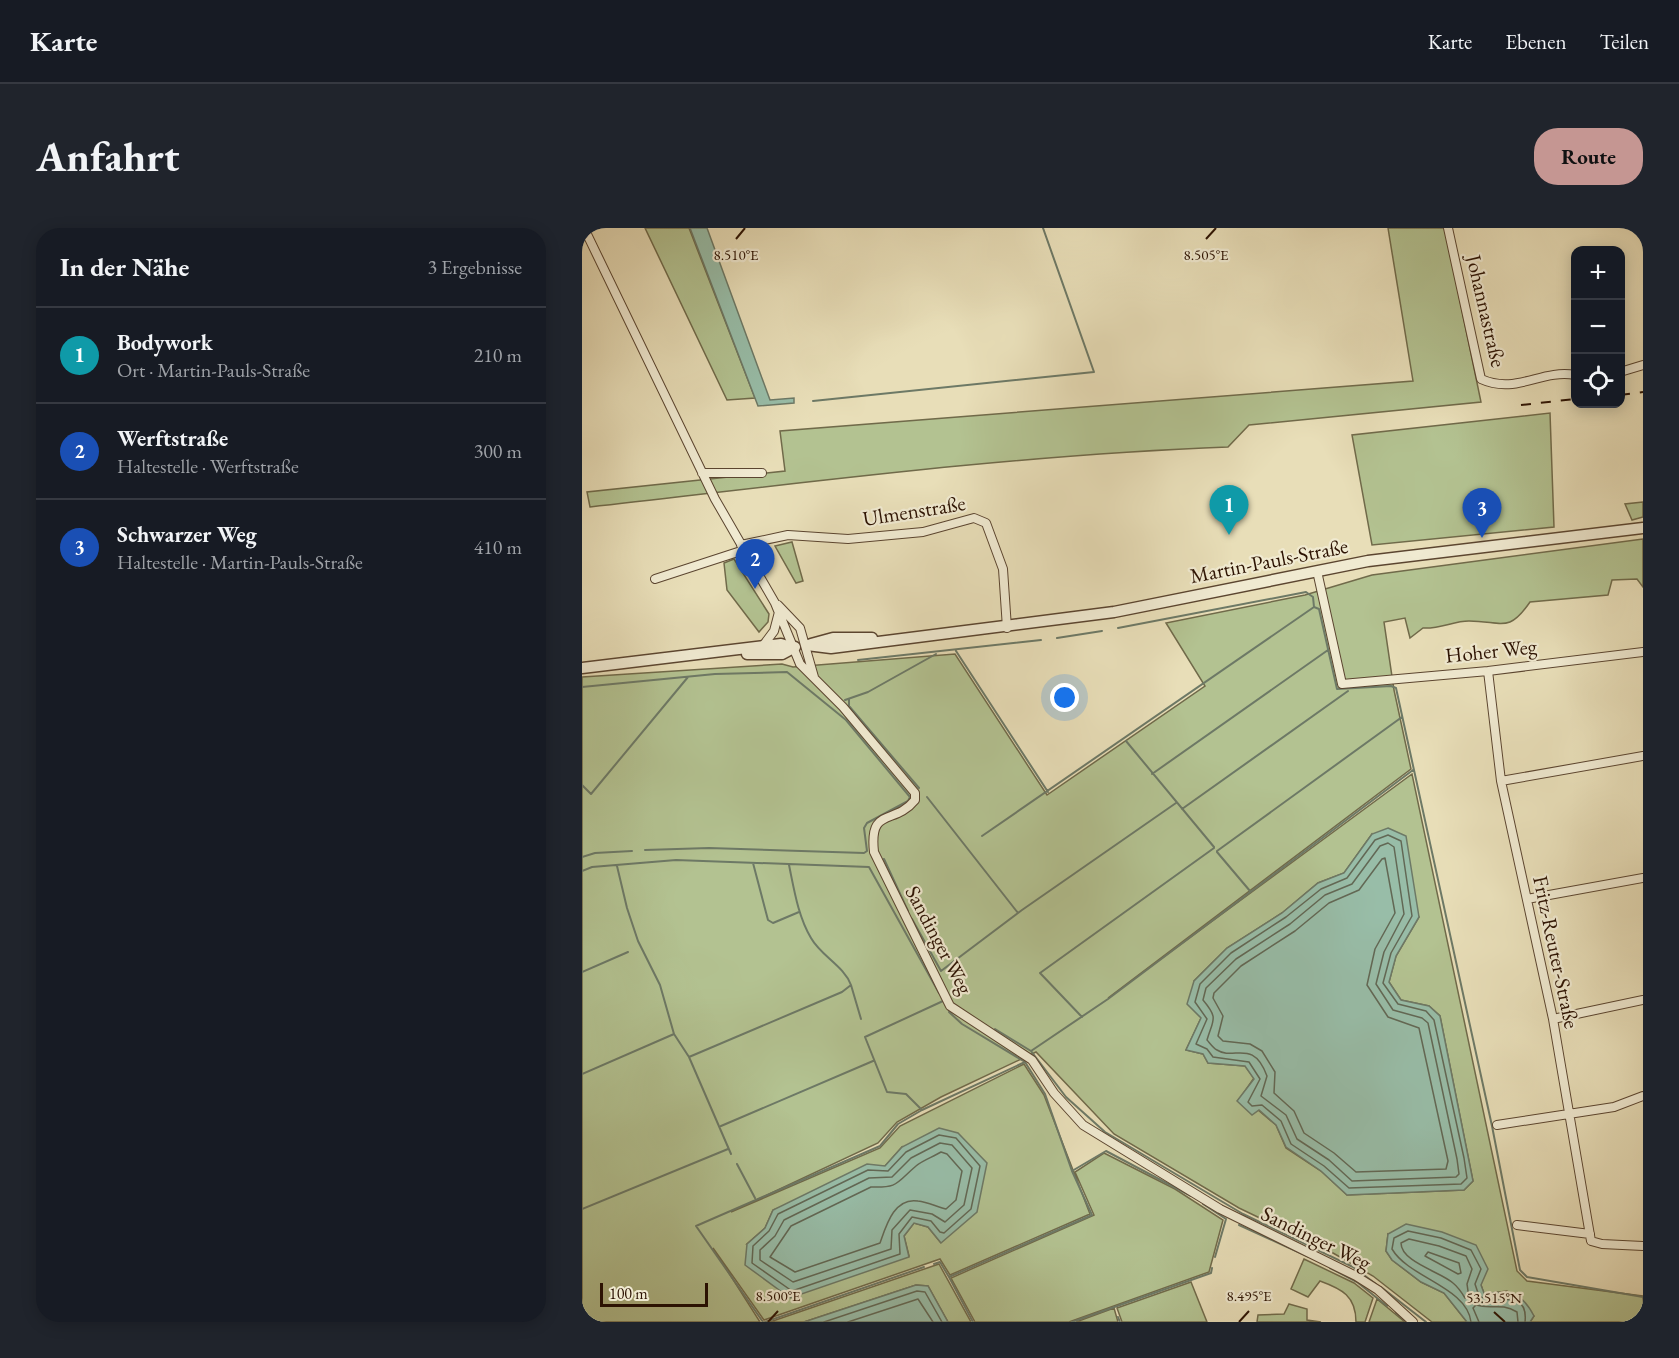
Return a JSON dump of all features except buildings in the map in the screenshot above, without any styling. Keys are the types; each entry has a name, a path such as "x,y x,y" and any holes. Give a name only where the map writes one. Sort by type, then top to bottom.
{"street":[{"path":"584,228 702,472 777,607 800,628 807,645 815,681"},
{"name":"Johannastraße","path":"1448,228 1481,379 1497,386 1530,382 1550,376 1571,375"},
{"path":"1625,370 1643,365"},
{"path":"702,472 762,473"},
{"name":"Ulmenstraße","path":"655,579 743,547 788,535 848,539 923,532 974,518 986,523 1003,569 1007,627"},
{"name":"Martin-Pauls-Straße","path":"711,654 777,655 807,645 831,648 1007,627 1114,612 1368,561 1643,528"},
{"name":"Hoher Weg","path":"1317,571 1342,684 1488,671 1643,652"},
{"path":"762,647 774,631 777,607"},
{"name":"Sandinger Weg","path":"777,607 800,664 843,707 915,792 915,800 911,806 879,822 874,827 872,834 874,852 950,1006 1032,1060 1064,1105 1083,1125 1108,1143 1190,1189 1220,1209 1356,1276 1378,1290 1413,1322"},
{"name":"Martin-Pauls-Straße","path":"582,668 781,644 794,648"},
{"name":"Fritz-Reuter-Straße","path":"1488,671 1501,781 1552,1019 1591,1237"},
{"path":"1501,781 1643,756"},
{"path":"1527,899 1643,878"},
{"path":"1552,1019 1643,1000"},
{"path":"1497,1125 1614,1107 1643,1095"},
{"path":"1517,1226 1591,1237 1602,1245 1643,1246"}],"shaded area":[{"path":"645,228 689,228 755,398 727,400"},
{"path":"1388,228 1445,228 1481,402 1249,425 1228,447 989,463 590,507 587,492 785,471 780,431 1413,381"},
{"path":"1550,413 1554,527 1372,545 1352,435"},
{"path":"1643,502 1643,517 1632,520 1625,504"},
{"path":"1643,539 1643,587 1637,579 1612,580 1608,595 1530,602 1510,622 1463,621 1423,628 1410,638 1405,618 1384,622 1394,690 1411,769 1108,998 1412,774 1517,1271 1527,1281 1643,1296 1643,1322 1530,1322 1534,1316 1507,1291 1484,1294 1481,1285 1388,1234 1386,1251 1392,1260 1421,1282 1444,1293 1467,1322 1432,1322 1373,1276 1333,1253 1239,1208 1114,1134 1036,1052 941,1097 897,1122 878,1143 731,1212 880,1148 900,1126 1024,1064 1044,1095 1090,1214 950,1275 940,1259 764,1320 713,1248 760,1322 582,1322 582,677 782,664 793,667 955,654 1047,795 1205,686 1166,623 1305,595 1372,575","holes":["1372,834 1419,917 1396,956 1389,982 1401,1000 1429,1006 1440,1016 1473,1181 1464,1190 1347,1195 1321,1171 1286,1148 1276,1125 1258,1110 1238,1101 1254,1078 1245,1066 1208,1063 1203,1054 1186,1050 1201,1018 1194,981 1227,948 1282,913 1318,883 1344,873","902,1147 941,1243 928,1227 914,1223 904,1236 909,1256 747,1244 765,1228 773,1210 885,1166"]},
{"path":"792,542 803,581 796,583 775,546"},
{"path":"734,559 769,614 768,622 759,632 727,590 724,563"},
{"path":"1104,1153 1175,1189 1223,1220 1209,1272 1069,1322 975,1322 951,1278 1094,1215 1075,1172"},
{"path":"1304,1259 1354,1283 1373,1298 1365,1322 1356,1322 1350,1300 1335,1287 1320,1281 1308,1297 1291,1289"},
{"path":"939,1264 971,1322 948,1322 928,1286 916,1285 804,1322 770,1322"},
{"path":"1191,1282 1207,1322 1122,1322 1117,1308"},
{"path":"1377,1299 1405,1322 1369,1322"},
{"path":"1289,1304 1307,1309 1307,1320 1321,1322 1257,1322 1258,1315 1284,1314"},
{"path":"1114,1308 1118,1322 1076,1322"}],"water":[{"path":"690,228 707,228 770,400 794,398 794,403 758,406"},
{"path":"1388,828 1406,836 1419,917 1396,956 1389,982 1401,1000 1429,1006 1440,1016 1473,1181 1464,1190 1347,1195 1321,1171 1286,1147 1276,1125 1259,1110 1252,1115 1237,1101 1254,1079 1245,1066 1208,1063 1203,1054 1186,1050 1201,1018 1187,1004 1194,981 1227,948 1282,913 1318,883 1344,873 1372,834"},
{"path":"939,1128 958,1133 987,1163 977,1212 941,1243 928,1227 914,1223 904,1236 909,1257 790,1298 745,1265 747,1244 765,1228 773,1210 867,1164 885,1166 902,1147"},
{"path":"1406,1224 1442,1232 1476,1245 1488,1269 1481,1285 1484,1293 1501,1292 1519,1297 1534,1316 1530,1322 1467,1322 1444,1293 1421,1282 1392,1260 1386,1251 1388,1234"},
{"path":"916,1285 928,1286 948,1322 804,1322"}],"waterway":[{"path":"813,401 1094,372 1043,228"},
{"path":"982,836 1314,607 1313,597 1306,592 1118,628"},
{"path":"1314,607 1319,609 1337,689 1391,686 1396,688 1492,1126 1520,1270 1527,1277 1643,1297"},
{"path":"1057,638 1102,631"},
{"path":"858,660 1041,640"},
{"path":"1152,774 1328,650"},
{"path":"956,651 1048,792"},
{"path":"845,700 868,692 936,654"},
{"path":"582,687 715,674 787,672 846,720 910,797 908,801 867,823 864,828 867,851 864,853 709,848 645,850"},
{"path":"582,785 591,794 688,677"},
{"path":"1182,809 1348,691"},
{"path":"849,699 849,706 919,788"},
{"path":"1217,851 1402,717"},
{"path":"1126,741 1214,847"},
{"path":"1031,1051 1108,999 1413,770"},
{"path":"927,797 1018,913"},
{"path":"912,919 941,971 1022,910 1176,803"},
{"path":"1082,1017 1040,973 1214,848"},
{"path":"582,857 595,853 632,851"},
{"path":"1217,852 1250,891"},
{"path":"884,859 908,911"},
{"path":"582,871 592,867 676,860 869,867 939,993"},
{"path":"753,863 768,920 773,923 799,912"},
{"path":"689,1057 842,992 851,985 843,972 811,938 797,902 789,865"},
{"path":"617,866 638,941 660,985 674,1034 689,1057 731,1154"},
{"path":"582,972 628,952"},
{"path":"851,985 861,1019"},
{"path":"922,1110 906,1094 887,1092 865,1037 943,1001"},
{"path":"949,1012 962,1024 1025,1062 1045,1094 1072,1171"},
{"path":"995,1029 1031,1051 1066,1097 1105,1132 1243,1214 1353,1267 1376,1284"},
{"path":"582,1074 674,1034"},
{"path":"721,1126 873,1061"},
{"path":"763,1322 696,1226 880,1146 898,1124 922,1110 1025,1062"},
{"path":"582,1209 728,1149"},
{"path":"973,1322 949,1277 1092,1215 1072,1171 1106,1151 1191,1196"},
{"path":"737,1164 755,1198"},
{"path":"1203,1204 1226,1219 1215,1257"},
{"path":"1239,1225 1309,1257"},
{"path":"934,1264 940,1262 949,1277"},
{"path":"765,1322 924,1267"},
{"path":"1072,1322 1211,1273 1212,1268"},
{"path":"1330,1268 1357,1282 1387,1306"},
{"path":"1381,1287 1426,1322"},
{"path":"1396,1313 1407,1322"},
{"path":"1118,1317 1120,1322"}],"railway":[{"path":"1625,394 1643,392"},
{"path":"1521,405 1571,399"}],"place":[{"name":"Bodywork","path":"1229,535"},
{"name":"Schwarzer Weg","path":"1482,538"},
{"name":"Werftstraße","path":"755,589"}]}
